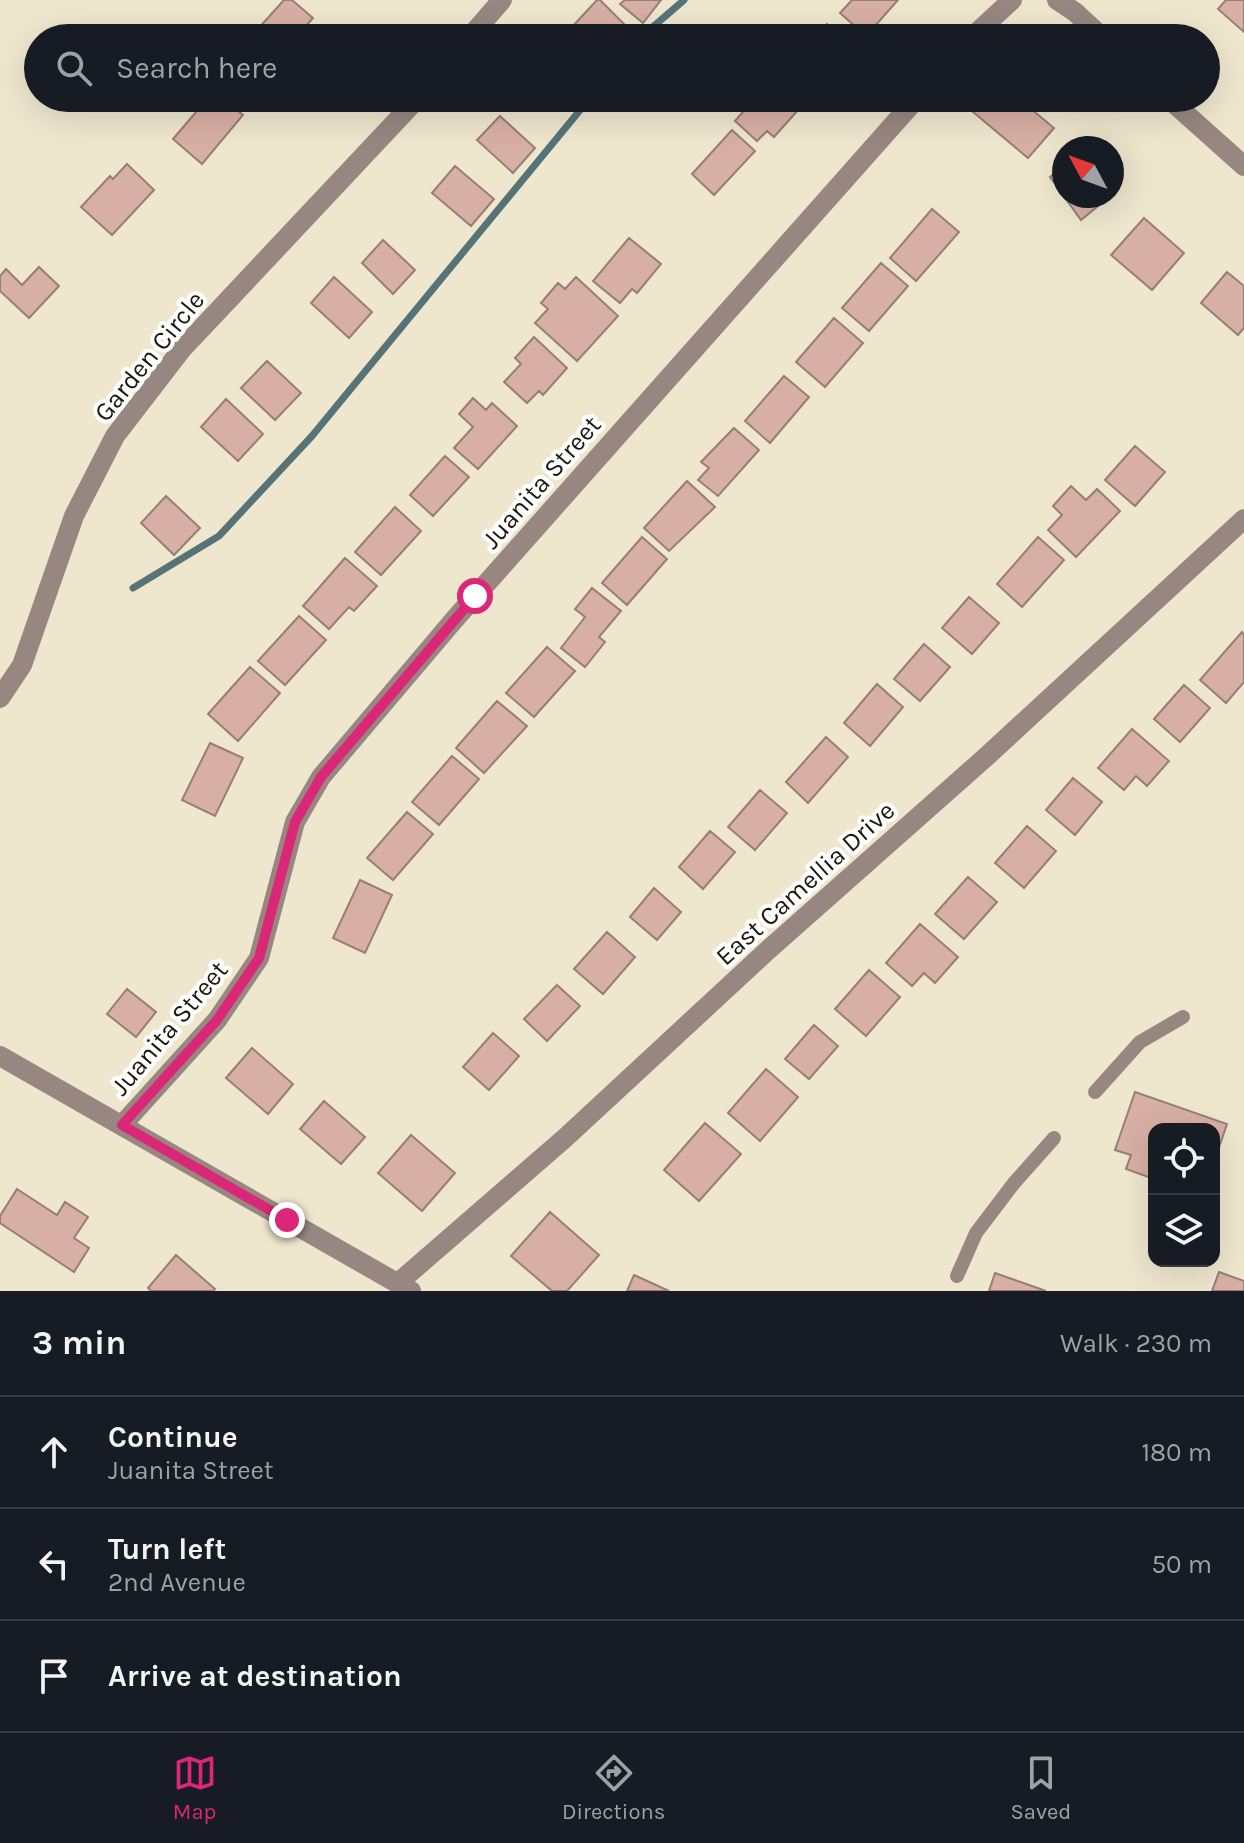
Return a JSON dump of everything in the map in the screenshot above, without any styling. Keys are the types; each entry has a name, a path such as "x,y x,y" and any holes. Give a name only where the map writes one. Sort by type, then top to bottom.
{"street":[{"path":"481,24 502,0"},
{"path":"986,24 1012,0"},
{"path":"1057,0 1088,24"},
{"name":"Garden Circle","path":"0,698 22,665 74,516 115,436 182,349 405,112"},
{"name":"Juanita Street","path":"122,1125 217,1020 259,958 295,822 321,777 454,620 905,112"},
{"path":"1184,112 1244,166"},
{"name":"East Camellia Drive","path":"404,1287 768,950 987,756 1244,519"},
{"path":"0,1056 404,1287"}],"lane":[{"path":"1095,1092 1140,1042 1183,1017"},
{"path":"957,1276 976,1233 1054,1138"}],"building":[{"path":"284,0 292,0 313,18 308,24 262,24"},
{"path":"600,0 624,24 575,24"},
{"path":"625,0 661,0 643,23 620,4"},
{"path":"852,0 898,0 877,24 852,24 840,13"},
{"path":"1226,0 1244,0 1244,32 1218,9"},
{"path":"196,112 239,112 243,115 202,164 173,139"},
{"path":"743,112 796,112 774,137 767,131 757,141 735,121"},
{"path":"973,112 1035,112 1054,128 1028,158"},
{"path":"500,116 535,148 513,173 477,140"},
{"path":"732,130 755,151 714,195 692,174"},
{"path":"127,164 154,190 112,235 81,207 110,176 113,179"},
{"path":"455,166 494,199 471,226 432,193"},
{"path":"1072,208 1096,208 1081,220"},
{"path":"932,209 959,232 916,281 890,258"},
{"path":"1144,218 1184,253 1152,290 1111,255"},
{"path":"629,238 661,264 637,293 632,289 620,303 593,281"},
{"path":"383,240 415,270 393,294 362,263"},
{"path":"881,263 908,286 869,331 842,308"},
{"path":"39,267 59,286 29,318 0,291 0,276 6,269 22,285"},
{"path":"1227,272 1244,286 1244,328 1238,335 1201,303"},
{"path":"334,277 372,312 349,338 311,303"},
{"path":"576,277 618,316 577,361 535,323 548,309 541,303 558,283 565,289"},
{"path":"834,318 863,343 825,387 796,362"},
{"path":"534,337 567,368 543,395 539,391 527,403 504,382 521,364 515,358"},
{"path":"267,361 301,393 275,420 241,388"},
{"path":"784,376 809,397 770,443 745,421"},
{"path":"473,398 486,410 492,403 517,426 478,469 454,448 473,427 459,414"},
{"path":"226,399 263,434 238,461 201,427"},
{"path":"734,428 759,450 718,496 698,480 709,468 701,462"},
{"path":"1135,446 1165,472 1135,506 1105,480"},
{"path":"445,456 469,477 433,516 410,495"},
{"path":"687,481 715,507 669,551 644,528"},
{"path":"1071,486 1086,500 1097,489 1120,511 1076,557 1048,530 1062,515 1053,506"},
{"path":"166,496 200,528 174,555 141,523"},
{"path":"395,507 421,531 381,575 355,552"},
{"path":"642,537 667,559 627,605 602,583"},
{"path":"1038,537 1064,560 1022,607 997,584"},
{"path":"345,558 377,586 354,611 349,607 329,629 303,606"},
{"path":"592,588 621,611 599,637 605,642 585,667 561,648 585,617 575,609"},
{"path":"969,597 999,623 972,654 942,628"},
{"path":"299,616 326,640 285,685 258,661"},
{"path":"1242,632 1244,682 1226,703 1200,680"},
{"path":"924,644 950,667 920,701 894,679"},
{"path":"547,647 575,671 534,717 506,693"},
{"path":"250,667 280,693 238,741 208,714"},
{"path":"877,684 903,707 870,746 844,723"},
{"path":"1184,685 1210,708 1180,742 1154,719"},
{"path":"497,701 527,726 484,773 456,748"},
{"path":"1132,729 1169,761 1147,786 1136,776 1124,790 1098,768"},
{"path":"826,737 848,757 808,803 786,782"},
{"path":"210,743 243,758 215,816 182,800"},
{"path":"452,756 479,779 439,825 412,802"},
{"path":"1073,778 1102,802 1075,835 1046,810"},
{"path":"760,790 787,813 755,850 728,827"},
{"path":"407,812 433,834 393,880 367,858"},
{"path":"1027,826 1056,851 1024,888 995,863"},
{"path":"710,831 735,852 703,889 679,867"},
{"path":"968,877 997,902 964,939 935,914"},
{"path":"360,880 392,895 365,953 333,938"},
{"path":"654,888 681,912 657,940 630,917"},
{"path":"920,924 958,957 935,983 924,973 912,986 886,963"},
{"path":"607,932 635,957 603,994 574,969"},
{"path":"869,970 900,997 866,1036 835,1009"},
{"path":"557,985 580,1006 547,1041 524,1019"},
{"path":"127,989 156,1012 136,1037 107,1014"},
{"path":"814,1025 838,1046 809,1079 785,1059"},
{"path":"493,1033 519,1056 489,1090 463,1067"},
{"path":"252,1048 293,1084 268,1114 226,1078"},
{"path":"766,1069 798,1097 760,1141 728,1113"},
{"path":"1135,1092 1227,1124 1220,1144 1220,1123 1148,1123 1148,1177 1126,1169 1131,1155 1115,1150"},
{"path":"324,1101 365,1137 341,1164 300,1129"},
{"path":"705,1123 741,1154 699,1201 664,1170"},
{"path":"411,1135 455,1173 422,1211 378,1173"},
{"path":"17,1189 57,1215 65,1202 88,1217 74,1238 89,1248 74,1272 0,1223 0,1216"},
{"path":"550,1212 599,1255 567,1291 552,1291 511,1256"},
{"path":"176,1255 215,1289 151,1291 148,1288"},
{"path":"1219,1272 1244,1281 1244,1291 1212,1291"},
{"path":"995,1273 1046,1291 989,1291"},
{"path":"634,1275 669,1291 627,1291"}],"waterway":[{"path":"656,24 684,0"},
{"path":"133,588 219,536 312,436 578,112"}],"route":[{"path":"287,1220 122,1125 217,1020 259,958 295,822 321,777 475,596"}]}
